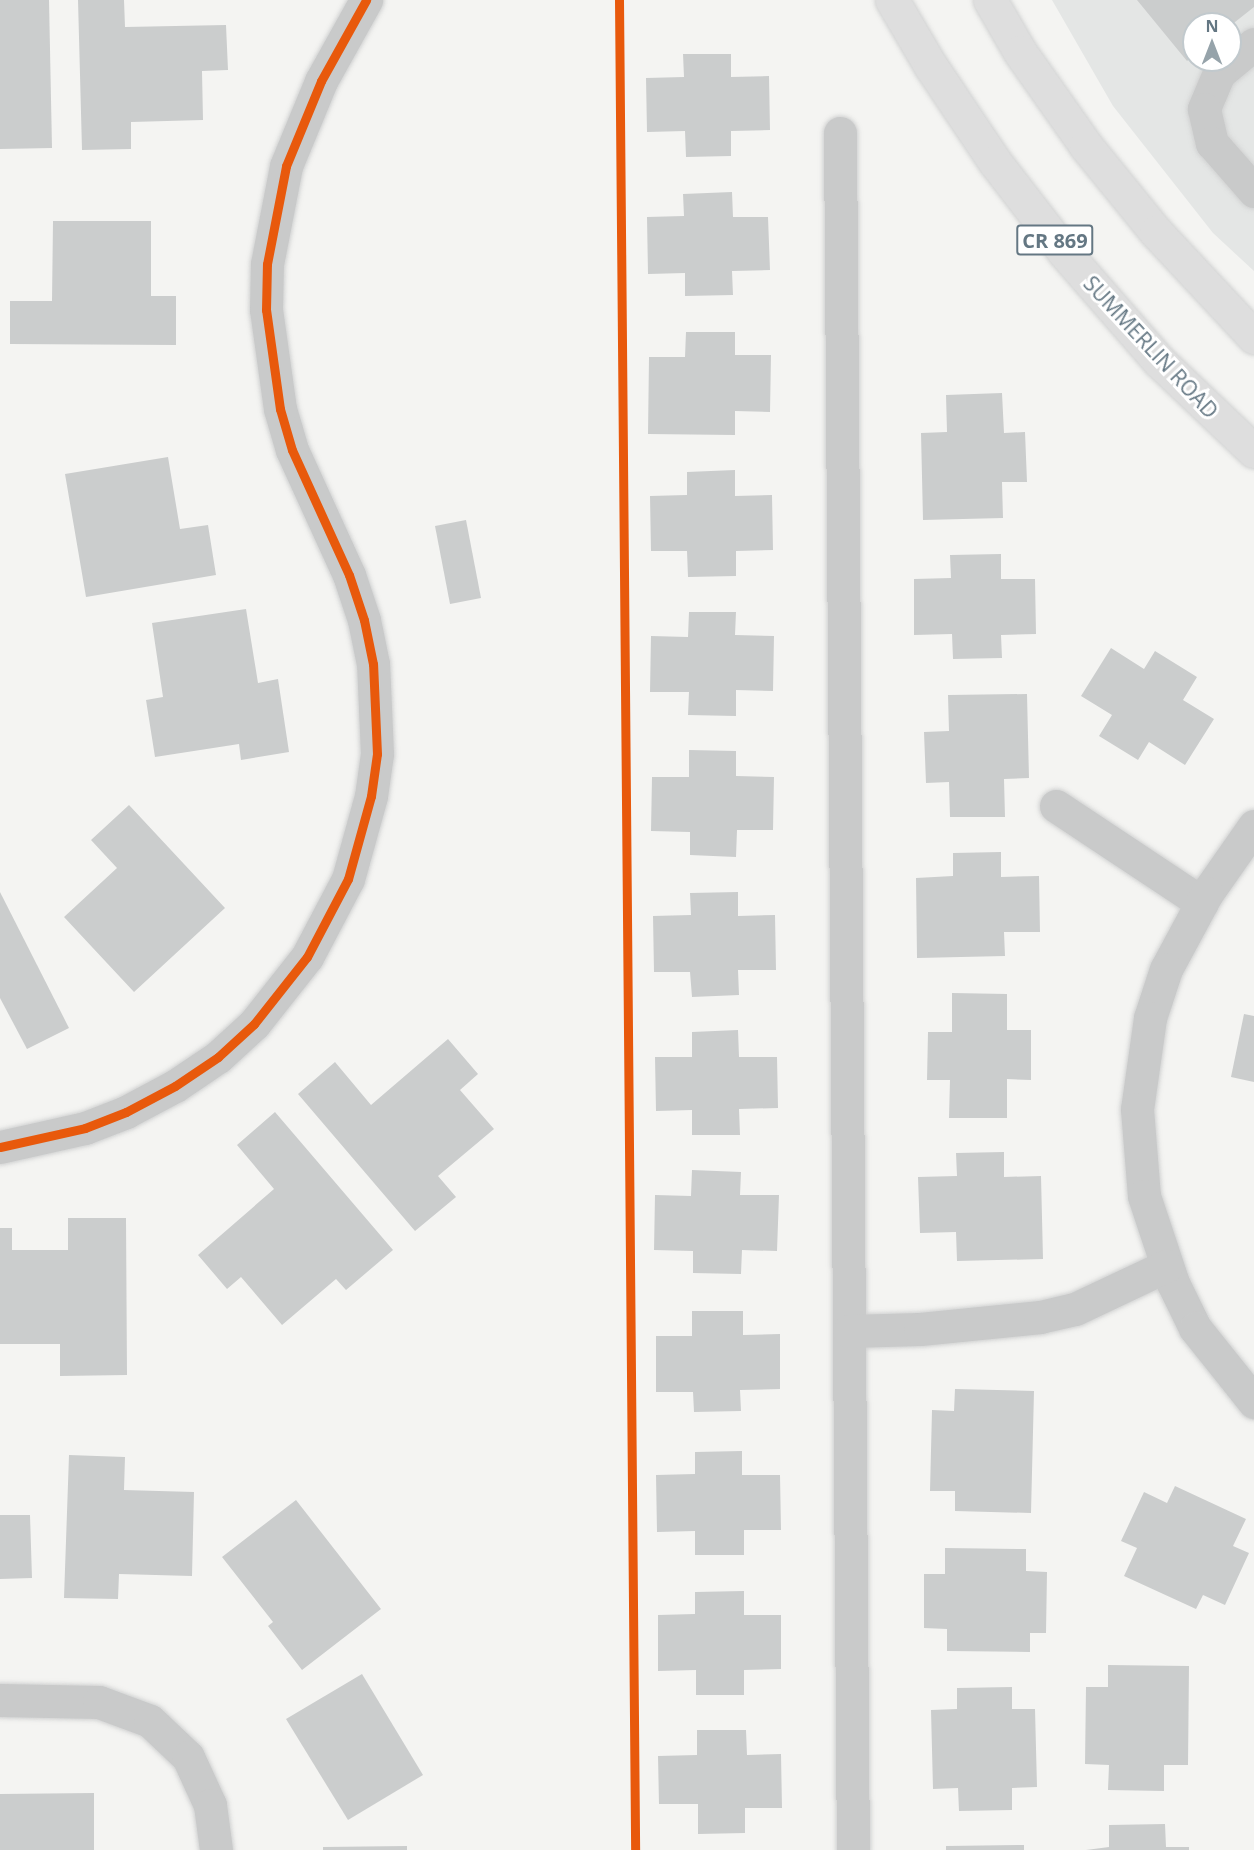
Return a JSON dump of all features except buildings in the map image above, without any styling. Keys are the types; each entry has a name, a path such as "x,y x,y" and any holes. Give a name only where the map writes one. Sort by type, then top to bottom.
{"main road":[{"name":"SUMMERLIN ROAD","path":"892,0 930,66 995,162 1065,254 1159,361 1254,451"},
{"path":"990,0 1020,52 1086,146 1156,232 1254,337"}],"street":[{"path":"0,1147 85,1128 126,1112 175,1086 218,1057 254,1024 308,957 348,879 371,796 377,754 373,664 364,620 349,576 292,450 276,388 266,310 267,264 286,166 321,81 366,0"},
{"path":"1254,44 1219,73 1204,109 1212,143 1254,191"},
{"path":"840,133 853,1850"},
{"path":"1056,806 1202,903"},
{"path":"1254,826 1202,903 1166,969 1141,1064 1137,1109 1144,1196 1166,1266 1195,1328 1254,1402"},
{"path":"849,1331 920,1329 1040,1317 1075,1309 1166,1266"},
{"path":"0,1700 99,1702 150,1721 188,1757 210,1805 216,1850"}],"shaded area":[{"path":"1052,0 1254,0 1254,271 1213,233 1113,106"}],"cycle path":[{"path":"0,1147 85,1128 126,1112 175,1086 218,1057 254,1024 307,957 348,879 371,796 377,754 373,664 364,620 349,575 292,450 280,409 266,310 267,264 286,166 321,81 366,0"},
{"path":"619,0 635,1850"}]}
